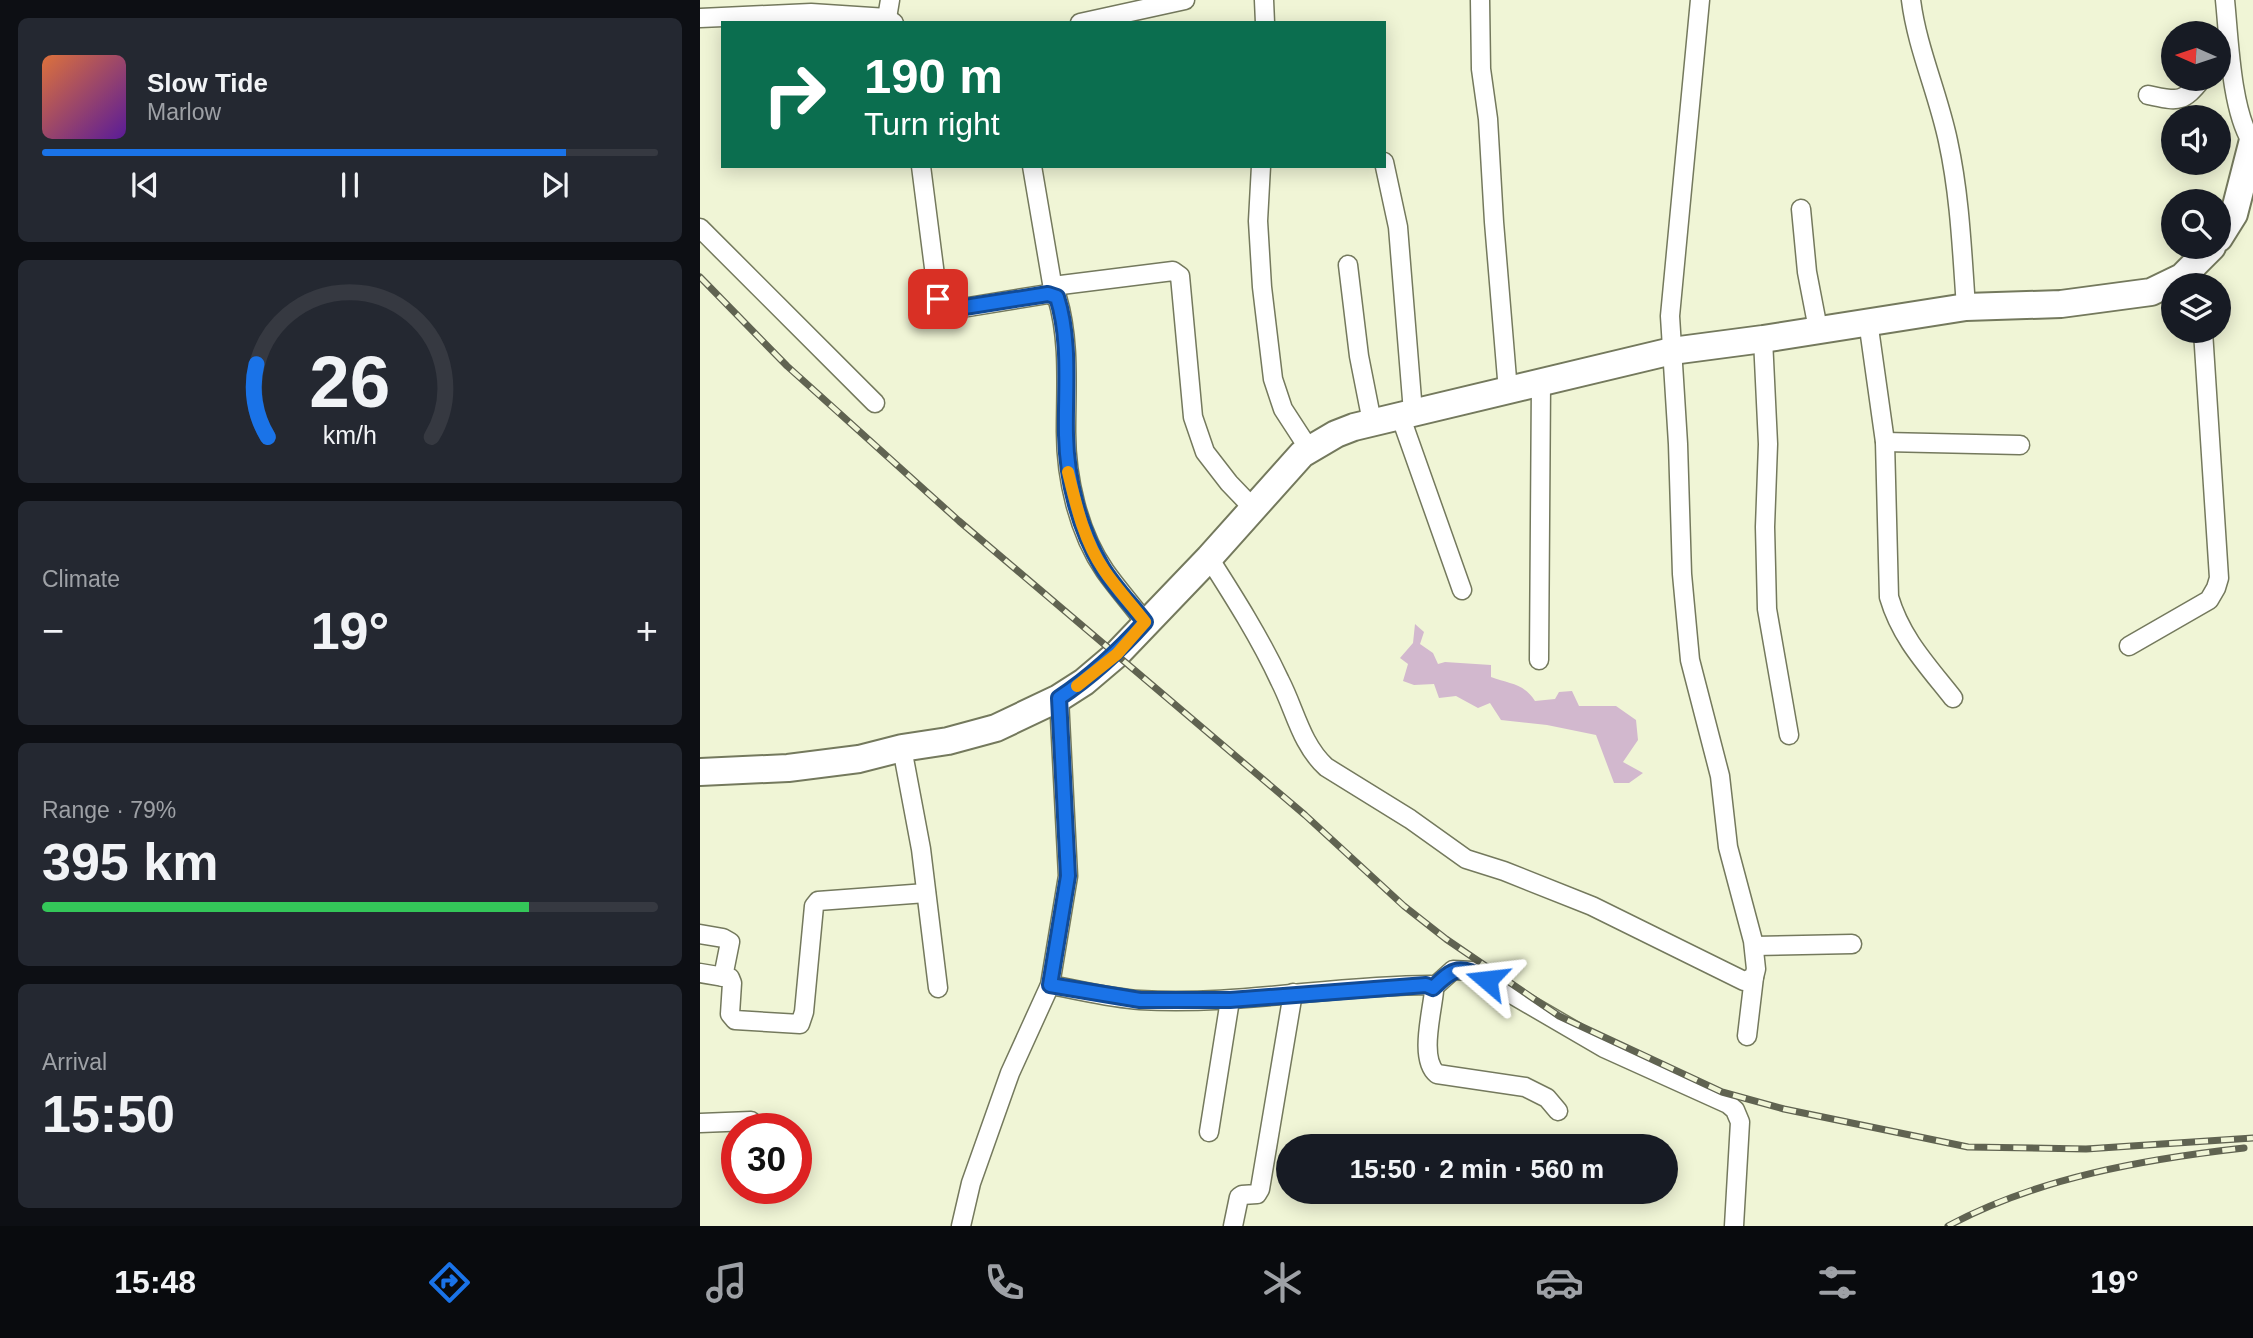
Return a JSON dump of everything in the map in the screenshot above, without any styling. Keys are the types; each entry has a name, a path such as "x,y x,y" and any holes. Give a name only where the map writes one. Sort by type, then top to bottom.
{"street":[{"path":"1084,21 1185,0"},
{"path":"1264,0 1265,21"},
{"path":"1480,0 1481,69 1488,119 1508,391"},
{"path":"1700,0 1670,330 1682,574 1690,660 1720,776 1728,847 1754,946 1756,969 1747,1036"},
{"path":"1911,0 1918,37 1950,153 1958,200 1966,307"},
{"path":"2225,0 2225,21"},
{"path":"700,18 801,13 890,14"},
{"path":"2231,79 2244,129 2252,141 2231,219"},
{"path":"2148,95 2178,100 2185,98 2191,91"},
{"path":"921,168 938,299 941,305 947,308 957,309 1173,271 1180,276 1195,425 1205,452 1253,508"},
{"path":"1032,168 1054,290 1059,300 1067,366 1068,471 1076,506 1092,548 1104,570 1145,622"},
{"path":"1261,168 1259,234 1262,287 1273,379 1283,409 1309,449"},
{"path":"1385,168 1398,227 1406,414 1462,590"},
{"path":"1801,209 1807,272 1818,329"},
{"path":"700,228 875,403"},
{"path":"1348,265 1359,356 1372,422"},
{"path":"700,772 788,768 859,759 902,748 948,741 996,728 1059,698 1084,682 1117,654 1309,449 1336,434 1372,422 1672,351 1966,307 2061,304 2151,292 2202,265"},
{"path":"1868,321 1885,442 1889,597 1895,619 1905,636 1953,698"},
{"path":"1763,339 1768,444 1765,527 1767,609 1789,735"},
{"path":"2129,646 2209,600 2220,578 2204,343"},
{"path":"1539,660 1541,382"},
{"path":"1885,442 2020,445"},
{"path":"1209,558 1268,657 1305,740 1317,759 1326,767 1410,819 1466,859 1592,906 1744,981 1754,977"},
{"path":"961,1226 971,1183 1010,1073 1050,985 1068,876 1059,698"},
{"path":"902,748 920,849 938,988"},
{"path":"700,973 730,978 730,1014 736,1020 800,1024 804,1012 814,906 818,901 926,892"},
{"path":"700,934 730,942 723,977"},
{"path":"1754,946 1852,944"},
{"path":"1558,1111 1547,1098 1525,1087 1437,1074 1432,1071 1427,1051 1433,988 1453,970 1472,971 1604,1048 1728,1104 1735,1110 1740,1122 1734,1226"},
{"path":"1050,985 1140,1000 1230,1000 1293,993 1426,985 1433,988"},
{"path":"1233,1226 1239,1198 1242,1195 1257,1194 1260,1189 1293,993"},
{"path":"1209,1132 1230,1000"},
{"path":"700,1123 721,1122"}],"shaded area":[{"path":"1415,624 1424,632 1420,644 1433,653 1438,664 1445,662 1491,665 1491,677 1521,687 1535,701 1555,699 1559,692 1572,691 1579,706 1616,706 1636,720 1638,740 1623,762 1643,773 1629,783 1614,783 1596,735 1547,725 1501,720 1490,703 1478,708 1456,696 1439,698 1434,684 1414,685 1403,681 1408,664 1400,658 1413,643"}],"railway":[{"path":"700,277 787,366 959,521 1305,815 1404,906 1446,939 1559,1016 1722,1092 1784,1109 1968,1147 2086,1149 2253,1138"},
{"path":"1948,1226 2018,1195 2092,1173 2168,1158 2244,1148"}],"slow traffic":[{"path":"1068,472 1076,506 1092,548 1104,570 1145,622 1117,654 1077,686"}],"route":[{"path":"938,299 941,305 952,309 1048,294 1059,300 1067,366 1068,471 1076,506 1092,548 1104,570 1145,622 1117,654 1084,682 1059,698 1068,876 1050,985 1140,1000 1230,1000 1293,993 1426,985 1433,988 1453,970 1462,969 1472,971 1487,980"}]}
